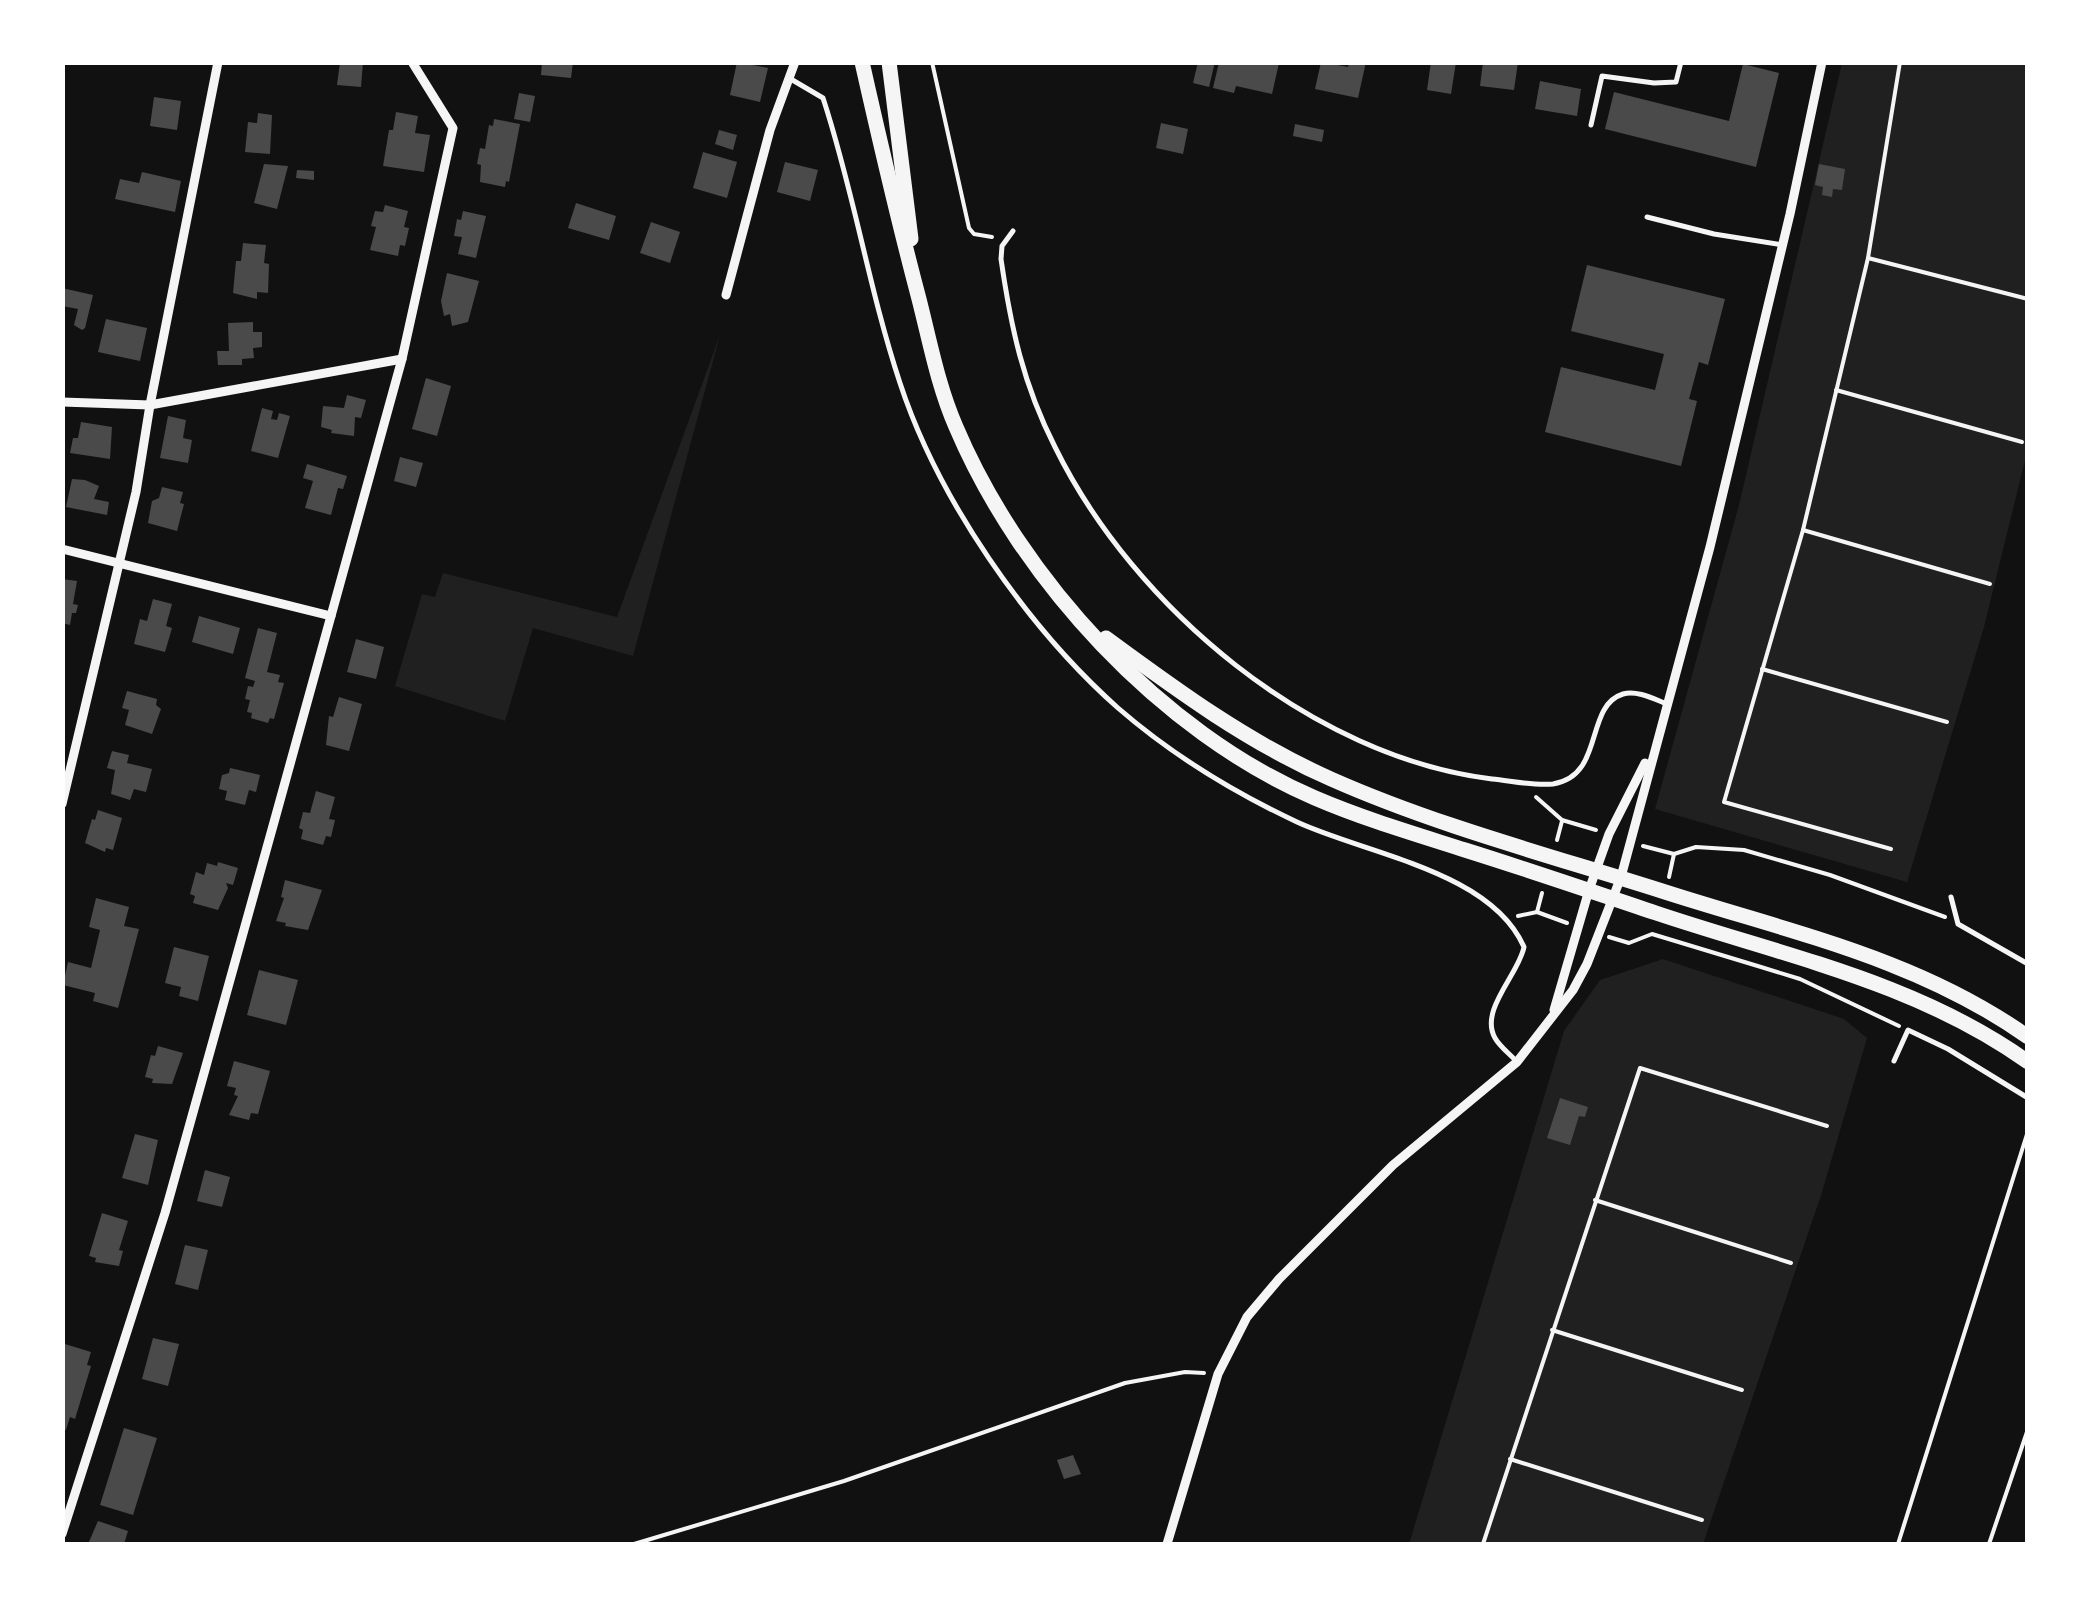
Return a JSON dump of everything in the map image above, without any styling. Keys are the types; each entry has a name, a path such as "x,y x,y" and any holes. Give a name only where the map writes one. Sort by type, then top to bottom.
{"main road":[{"path":"862,62 893,201 954,424 982,484 1022,545 1083,621 1133,678 1165,706 1233,756 1355,814 1863,976 1965,1024 2028,1062"},
{"path":"889,62 920,303"},
{"path":"1083,621 1229,725 1332,779 1459,826 1806,933 1914,972 1958,993 2028,1036"}],"street":[{"path":"62,804 136,492 218,62"},
{"path":"62,1534 165,1213 402,359 453,128 412,62"},
{"path":"726,295 770,130 795,62"},
{"path":"1167,1544 1218,1374 1247,1317 1393,1166 1517,1062 1572,990 1614,898 1710,546 1783,245 1822,62"},
{"path":"62,402 150,405 402,359"},
{"path":"62,549 331,616"},
{"path":"1552,1018 1589,890 1610,834 1654,745"}],"lane":[{"path":"1592,125 1602,76 1676,82 1681,62"},
{"path":"790,78 823,98 841,154 880,315 920,438 956,507 1049,639 1118,708 1186,761 1297,822 1451,880 1480,897 1505,919 1524,948 1495,1008 1492,1028 1497,1040 1517,1062"},
{"path":"1646,216 1714,234 1783,245"},
{"path":"1013,230 1002,246 1012,336 1056,450 1133,564 1176,612 1233,662 1295,706 1362,743 1426,768 1529,783 1553,784 1570,778 1582,766 1598,722 1611,701 1625,693 1667,704"},
{"path":"1951,897 1958,924 2028,964"},
{"path":"1894,1061 1908,1030 1948,1049 2028,1098"}],"path":[{"path":"932,62 969,228 1002,246"},
{"path":"1891,849 1724,802 1803,530 1868,258 1900,62"},
{"path":"1868,258 2028,299"},
{"path":"1836,390 2022,442"},
{"path":"1803,530 1990,584"},
{"path":"1762,669 1948,722"},
{"path":"1529,783 1534,795 1555,815 1610,834"},
{"path":"1630,842 1674,854 1696,847 1744,850 1830,875 1958,924"},
{"path":"1505,919 1537,912 1578,927"},
{"path":"1598,934 1629,943 1652,934 1762,966 1838,996 1908,1030"},
{"path":"1483,1544 1640,1068 1828,1126"},
{"path":"1898,1544 2028,1131"},
{"path":"1595,1200 1791,1263"},
{"path":"1552,1330 1742,1390"},
{"path":"634,1544 844,1482 1125,1383 1185,1372 1218,1374"},
{"path":"1989,1544 2028,1428"},
{"path":"1510,1458 1702,1520"}],"shaded area":[{"path":"1842,63 2027,63 2027,452 1984,627 1907,882 1655,809 1739,505"},
{"path":"720,335 633,656 533,628 505,721 395,686 422,594 435,597 443,573 617,617"},
{"path":"1663,959 1844,1019 1867,1038 1822,1192 1703,1544 1409,1544 1564,1031 1600,980"}],"building":[{"path":"340,62 363,62 361,87 337,85"},
{"path":"542,62 573,62 571,78 541,75"},
{"path":"737,62 768,68 760,102 730,95"},
{"path":"1198,62 1215,62 1209,87 1193,83"},
{"path":"1219,62 1279,63 1272,94 1236,86 1234,93 1213,88"},
{"path":"1321,62 1348,67 1349,62 1366,62 1358,98 1315,89"},
{"path":"1431,62 1456,62 1451,94 1427,90"},
{"path":"1483,62 1518,62 1514,90 1480,86"},
{"path":"1743,64 1779,73 1756,167 1605,129 1614,92 1729,121"},
{"path":"1540,81 1581,89 1577,116 1535,109"},
{"path":"519,93 535,96 530,122 514,119"},
{"path":"154,97 181,101 177,130 150,126"},
{"path":"396,112 418,116 415,133 430,135 424,172 383,166"},
{"path":"258,113 272,115 270,154 245,152 248,122 257,123"},
{"path":"494,119 520,124 505,187 480,182 481,165 477,164"},
{"path":"1161,123 1188,129 1183,154 1156,148"},
{"path":"1295,124 1324,130 1322,142 1293,136"},
{"path":"719,130 737,135 733,150 715,144"},
{"path":"703,152 737,162 727,198 693,188"},
{"path":"785,162 818,170 810,201 777,192"},
{"path":"264,164 288,166 277,209 254,203"},
{"path":"1819,164 1845,169 1842,190 1833,189 1832,197 1822,195 1823,187 1815,185"},
{"path":"297,170 314,171 314,180 296,178"},
{"path":"142,172 181,181 175,212 115,199 120,179 139,183"},
{"path":"576,203 616,216 609,240 568,228"},
{"path":"385,205 408,211 405,246 400,245 398,256 370,250 376,227 371,226 375,211 383,212"},
{"path":"463,211 486,216 476,258 458,254 462,237 454,236"},
{"path":"651,222 680,232 670,263 640,253"},
{"path":"243,243 266,245 268,293 257,292 257,299 233,293 236,261 241,261"},
{"path":"1587,265 1725,299 1708,365 1699,362 1689,399 1697,401 1681,466 1545,432 1561,367 1655,390 1664,354 1571,331"},
{"path":"447,273 479,281 468,322 452,326 450,314 444,316 441,301"},
{"path":"62,288 93,295 82,330 74,325 78,309 62,306"},
{"path":"106,319 147,328 140,361 98,352"},
{"path":"253,322 253,332 262,332 262,347 253,348 254,358 242,359 242,365 218,365 217,351 229,351 228,323"},
{"path":"426,378 451,386 437,436 412,429"},
{"path":"347,395 366,400 361,418 355,417 354,436 331,433 332,430 321,427 323,406 344,408"},
{"path":"262,408 273,411 271,419 277,420 279,413 290,416 278,458 251,451"},
{"path":"168,416 186,420 183,438 192,440 188,463 160,458"},
{"path":"81,422 112,427 110,459 70,453"},
{"path":"400,457 423,463 416,487 394,481"},
{"path":"307,464 347,476 343,489 338,488 331,515 305,508 313,481 303,478"},
{"path":"72,479 99,486 94,499 109,502 107,515 66,507"},
{"path":"162,487 183,492 177,531 148,523 152,501 159,498"},
{"path":"62,579 77,581 73,604 78,605 70,625 62,623"},
{"path":"153,599 172,604 166,626 172,628 165,652 134,644 140,619 147,621"},
{"path":"199,616 240,628 233,654 192,642"},
{"path":"258,628 277,633 267,672 280,675 278,682 284,683 274,719 270,718 268,723 251,718 252,713 247,712 250,700 245,699 248,686 253,687 255,681 245,678"},
{"path":"356,639 384,647 376,679 347,672"},
{"path":"127,691 157,699 156,705 161,709 152,734 125,725 129,710 122,708"},
{"path":"339,697 362,704 349,751 326,745 329,716 333,717"},
{"path":"112,751 129,755 127,763 152,769 146,792 134,789 130,800 111,794 115,770 107,768"},
{"path":"230,768 260,775 256,792 249,790 245,805 225,800 227,791 219,789 222,775 229,773"},
{"path":"316,791 335,797 329,819 335,820 331,837 326,836 323,845 301,839 303,830 299,828 303,812 310,813"},
{"path":"98,810 122,818 113,850 106,848 105,852 85,843"},
{"path":"218,862 238,868 233,885 226,883 228,888 218,910 193,903 195,896 190,894 196,872 204,875 207,863 217,866"},
{"path":"285,880 322,890 308,930 276,921"},
{"path":"96,898 129,907 124,926 139,929 118,1008 93,1001 95,993 63,985 68,962 91,968 100,930 89,927"},
{"path":"174,947 209,956 198,1001 179,996 181,987 165,983"},
{"path":"259,970 298,980 286,1025 247,1015"},
{"path":"158,1046 183,1053 172,1084 152,1083 153,1079 145,1077"},
{"path":"234,1061 270,1071 258,1114 251,1113 249,1120 229,1115 238,1096 234,1095 236,1088 227,1086"},
{"path":"1560,1098 1588,1107 1585,1117 1579,1116 1570,1145 1547,1138"},
{"path":"135,1134 158,1140 148,1185 122,1178"},
{"path":"205,1170 230,1177 222,1207 197,1201"},
{"path":"102,1213 128,1221 119,1250 123,1251 119,1266 95,1262 96,1258 89,1256"},
{"path":"185,1245 208,1250 198,1290 175,1284"},
{"path":"153,1338 179,1344 168,1386 142,1379"},
{"path":"65,1344 91,1352 87,1365 91,1366 75,1419 70,1417 66,1430 62,1429"},
{"path":"124,1428 157,1438 133,1515 100,1505"},
{"path":"1073,1455 1081,1474 1064,1479 1057,1460"},
{"path":"98,1521 128,1531 124,1544 88,1544"}]}
